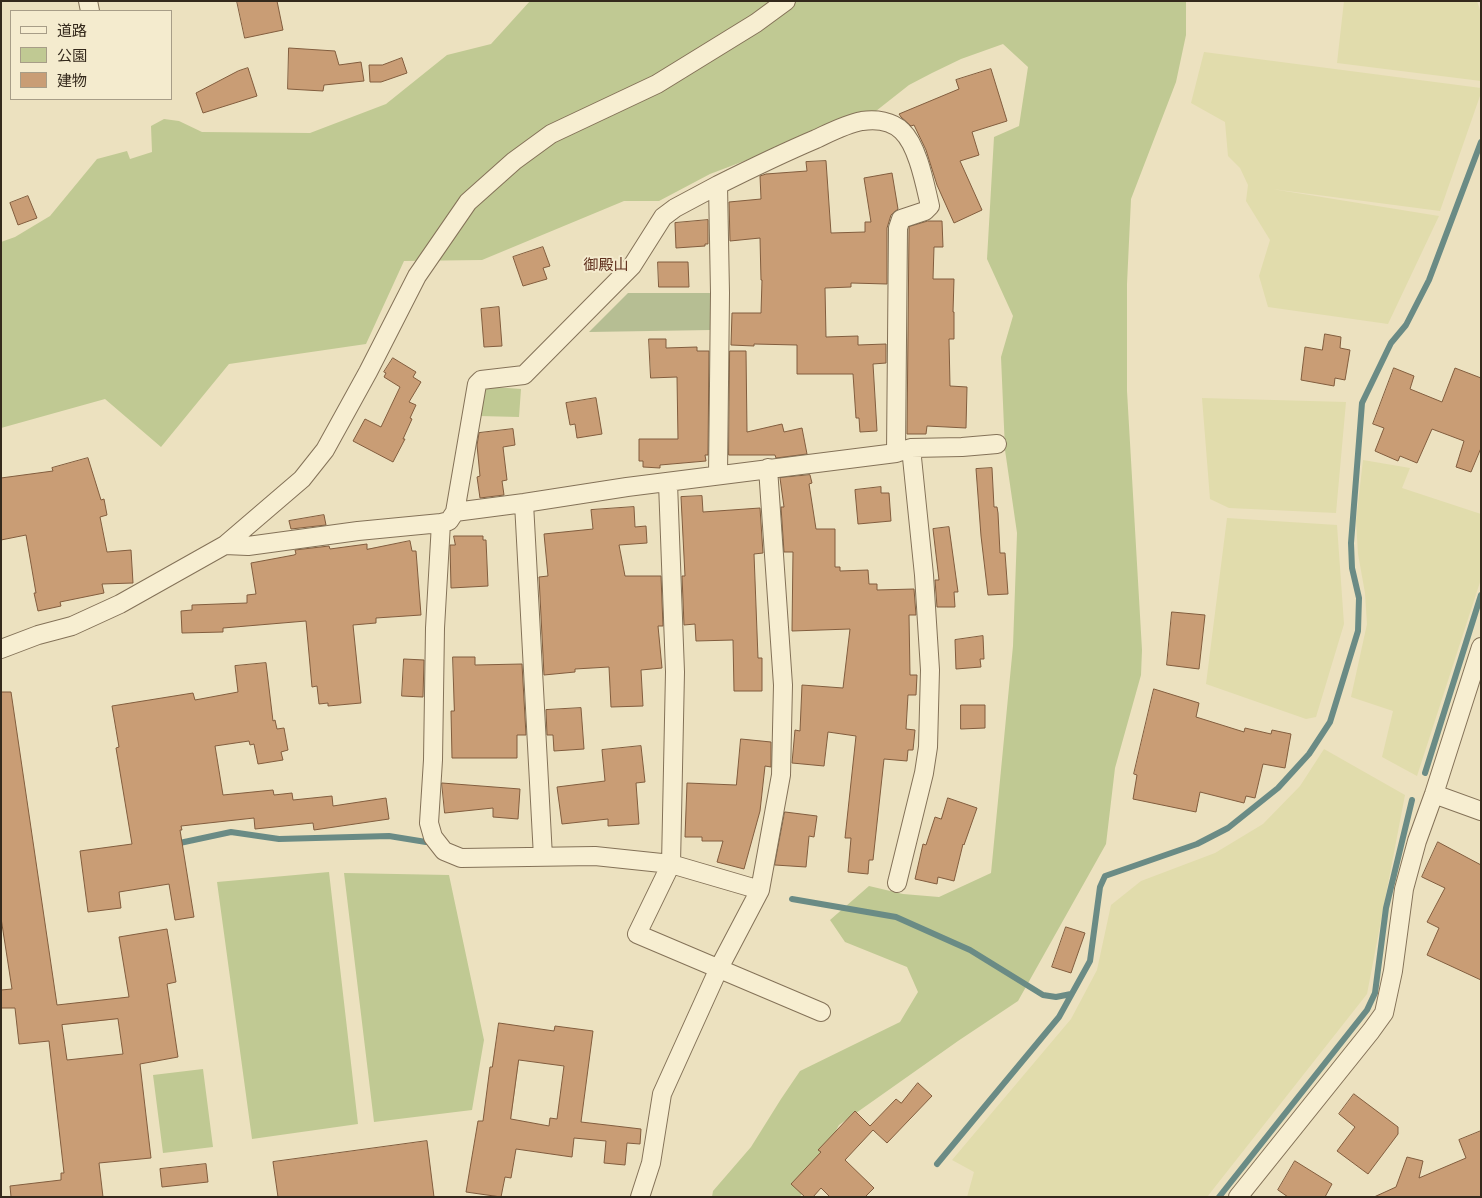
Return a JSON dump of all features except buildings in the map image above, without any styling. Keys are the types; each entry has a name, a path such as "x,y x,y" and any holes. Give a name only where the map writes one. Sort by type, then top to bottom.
{"street":[{"path":"1,649 38,635 72,626 112,607 225,545 302,479 325,450 417,276 468,202 514,161 551,134 657,84 756,23 786,1"},
{"path":"225,545 248,546 449,521 455,512 477,384 481,380 524,375 632,266 663,217 675,208 807,142 847,125 877,120 890,124 902,131 910,142 921,170 930,206 925,211 901,219 898,228 903,451 924,575 930,670 928,748 924,773 897,883"},
{"path":"718,185 720,293 718,475"},
{"path":"455,512 627,487 903,451 997,444"},
{"path":"640,1197 651,1163 662,1094 719,968 760,890 781,775 783,695 768,468"},
{"path":"668,483 675,672 671,864 637,934 821,1012"},
{"path":"524,503 543,857"},
{"path":"441,523 435,628 433,760 429,823 433,837 444,851 461,858 596,856 671,864 760,890"},
{"path":"1238,1197 1372,1031 1384,1013 1393,972 1404,889 1417,841 1481,647"},
{"path":"1434,794 1481,811"}],"shaded area":[{"path":"1344,1 1477,1 1481,13 1481,81 1337,63"},
{"path":"1204,52 1481,88 1481,93 1440,211 1272,189 1439,216 1388,324 1268,307 1259,276 1270,240 1246,201 1248,185 1240,168 1228,156 1225,122 1191,103"},
{"path":"1202,398 1346,402 1336,513 1229,508 1210,499"},
{"path":"1363,460 1410,468 1402,488 1481,514 1481,579 1417,776 1382,757 1393,711 1351,697 1367,624 1365,593 1358,554 1356,521"},
{"path":"1227,518 1337,525 1344,624 1316,717 1306,719 1206,684"},
{"path":"1324,749 1405,795 1367,994 1207,1197 967,1197 974,1172 952,1160 1071,1019 1097,970 1111,905 1141,881 1215,853 1263,824 1300,786"}],"green space":[{"path":"530,1 1186,1 1186,35 1176,82 1131,199 1127,284 1127,391 1142,650 1141,675 1115,768 1106,844 1018,1001 839,1125 800,1197 712,1197 713,1191 751,1147 800,1071 900,1022 918,992 907,967 845,942 830,920 869,886 903,894 939,897 991,873 1013,646 1017,533 1005,450 1001,357 1013,316 987,259 994,137 1019,126 1028,67 1003,44 961,59 909,85 876,111 710,174 659,201 624,201 482,260 404,261 366,344 229,364 161,447 105,399 1,428 1,242 15,237 50,216 97,159 127,151 130,159 152,152 151,126 164,119 179,121 202,132 310,133 386,104 447,55 491,44"},
{"path":"628,293 711,293 711,330 589,332"},
{"path":"481,386 521,389 519,417 479,416"},
{"path":"329,872 358,1124 252,1139 217,882"},
{"path":"344,873 449,875 484,1040 472,1110 374,1122"},
{"path":"203,1069 213,1147 163,1153 153,1075"}],"waterway":[{"path":"937,1164 1059,1017 1090,961 1100,887 1105,876 1197,844 1228,828 1278,788 1309,754 1330,722 1358,631 1359,598 1352,568 1351,543 1362,403 1391,343 1406,325 1429,280 1481,142"},
{"path":"1425,773 1481,595"},
{"path":"1219,1197 1367,1010 1375,993 1386,908 1412,800"},
{"path":"175,844 231,832 279,839 389,836 426,842"},
{"path":"792,899 896,917 970,950 1043,995 1056,997 1071,994"}],"district":[{"name":"御殿山","path":"606,266"}]}
